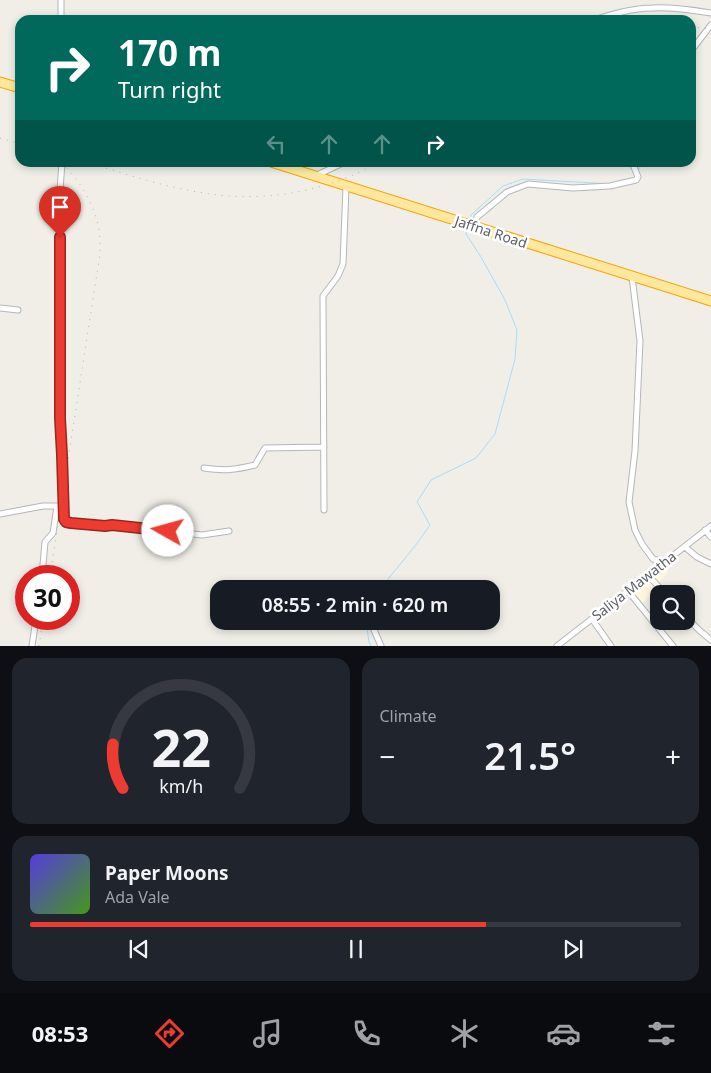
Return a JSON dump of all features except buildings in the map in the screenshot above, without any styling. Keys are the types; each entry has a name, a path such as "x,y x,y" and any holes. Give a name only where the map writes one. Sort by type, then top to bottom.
{"highway":[{"path":"0,82 15,86"},
{"name":"Jaffna Road","path":"286,167 711,301"}],"street":[{"path":"60,15 61,0"},
{"path":"610,15 652,8 684,9 711,13"},
{"path":"696,44 711,25"},
{"path":"43,565 45,542 54,533 60,506 62,455 60,418 59,204 62,167"},
{"path":"314,176 335,167"},
{"path":"470,226 477,217 507,192 528,184 573,188 610,186 636,180 638,177 634,167"},
{"path":"324,510 323,296 338,276 343,264 346,187"},
{"path":"632,277 640,341 635,451 629,502 635,530 642,544 653,559 665,562"},
{"path":"0,308 18,310"},
{"path":"204,468 233,470 255,465 265,448 324,447"},
{"path":"0,514 43,506 60,506"},
{"path":"60,506 64,519 69,523 112,525 202,534 229,531"},
{"name":"Saliya Mawatha","path":"557,646 711,526"},
{"path":"706,530 711,537"},
{"path":"685,546 698,557 711,564"},
{"path":"648,575 657,585"},
{"path":"628,591 673,646"},
{"path":"592,619 611,646"},
{"path":"695,626 711,640"},
{"path":"32,646 34,630"},
{"path":"374,630 381,646"}],"shaded area":[{"path":"665,562 668,569 667,573 657,585 650,585 650,596 640,606 628,591"}],"waterway":[{"path":"470,220 471,215 503,186 523,179 610,184"},
{"path":"387,580 430,525 417,502 431,480 476,458 495,434 515,359 517,330 505,300 466,234 467,228"},
{"path":"367,630 371,646"}],"railway":[{"path":"696,28 711,29"},
{"path":"0,138 15,142"},
{"path":"52,565 100,254 99,230 94,211 80,184 66,167"},
{"path":"102,167 174,187 204,193 250,197 316,188 338,181 370,167"},
{"path":"39,646 41,630"}],"route":[{"path":"60,237 60,418 64,519 66,522 71,523 168,531"}]}
